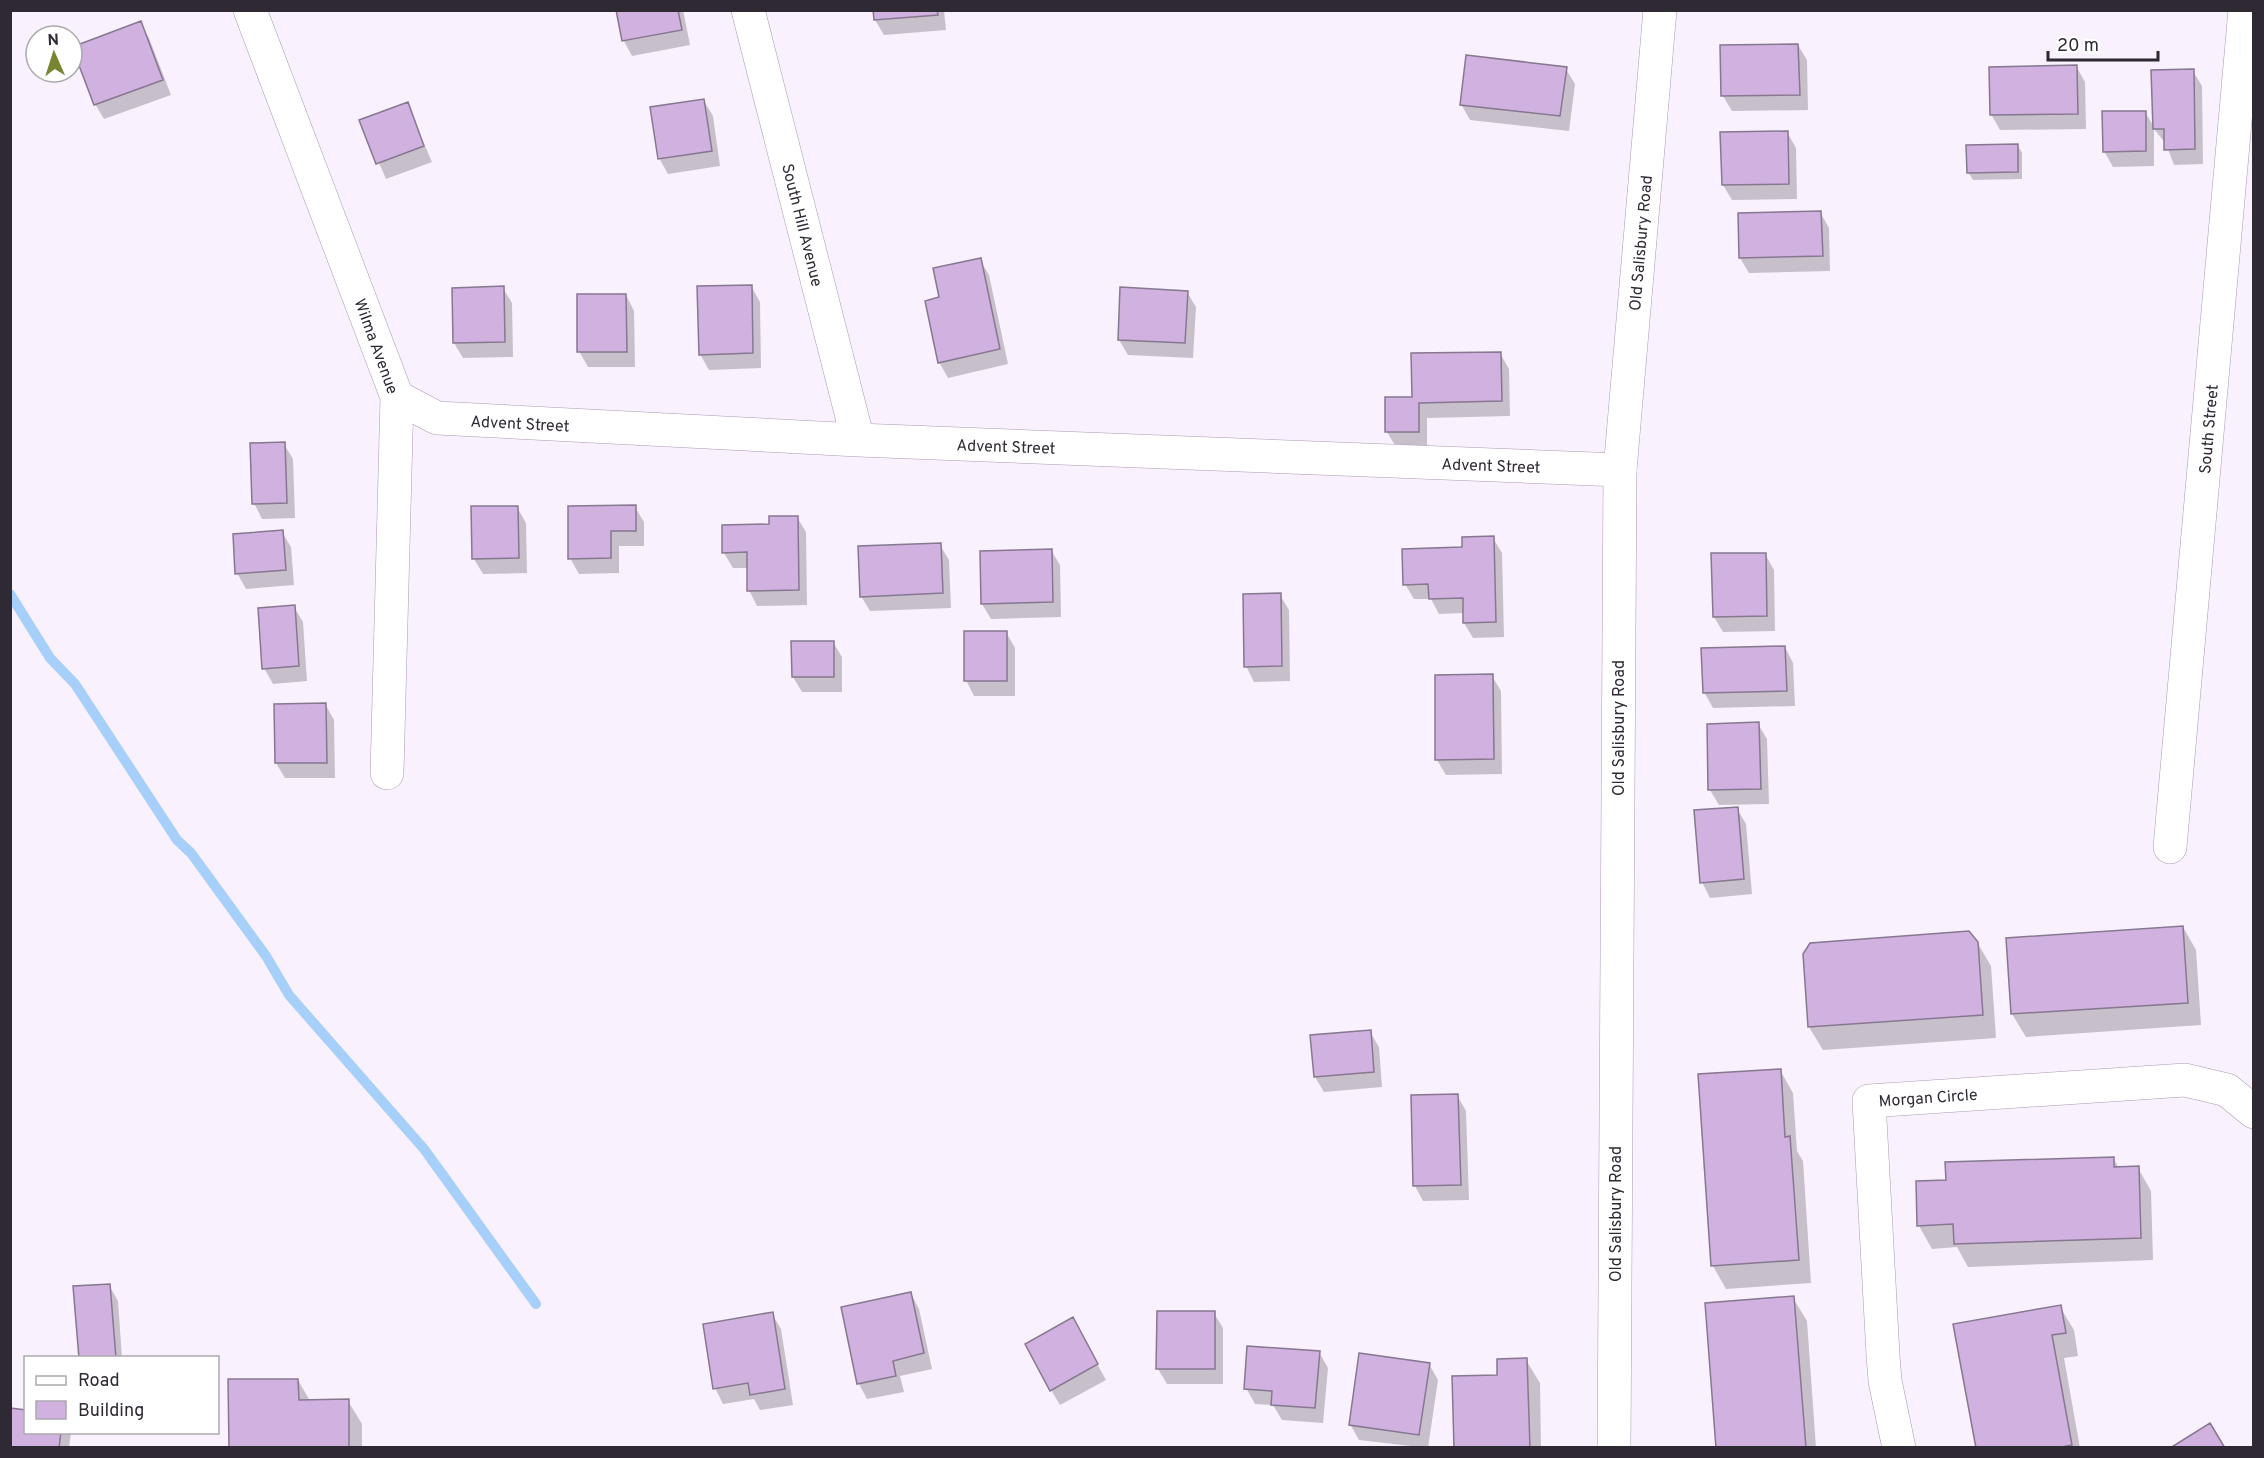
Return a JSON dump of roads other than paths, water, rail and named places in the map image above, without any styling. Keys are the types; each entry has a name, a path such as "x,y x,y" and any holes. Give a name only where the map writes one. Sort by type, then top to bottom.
{"street":[{"name":"Wilma Avenue","path":"250,10 397,397 387,773"},
{"name":"South Hill Avenue","path":"748,10 858,440"},
{"name":"Old Salisbury Road","path":"1614,1448 1620,470 1660,10"},
{"name":"South Street","path":"2170,847 2246,10"},
{"name":"Advent Street","path":"397,397 437,418 858,440 1620,470"},
{"name":"Morgan Circle","path":"1899,1448 1885,1381 1877,1283 1869,1101 2185,1080 2227,1090 2253,1112"}],"waterway":[{"path":"10,594 50,658 75,684 177,840 191,853 266,956 289,995 424,1149 536,1304"}]}
